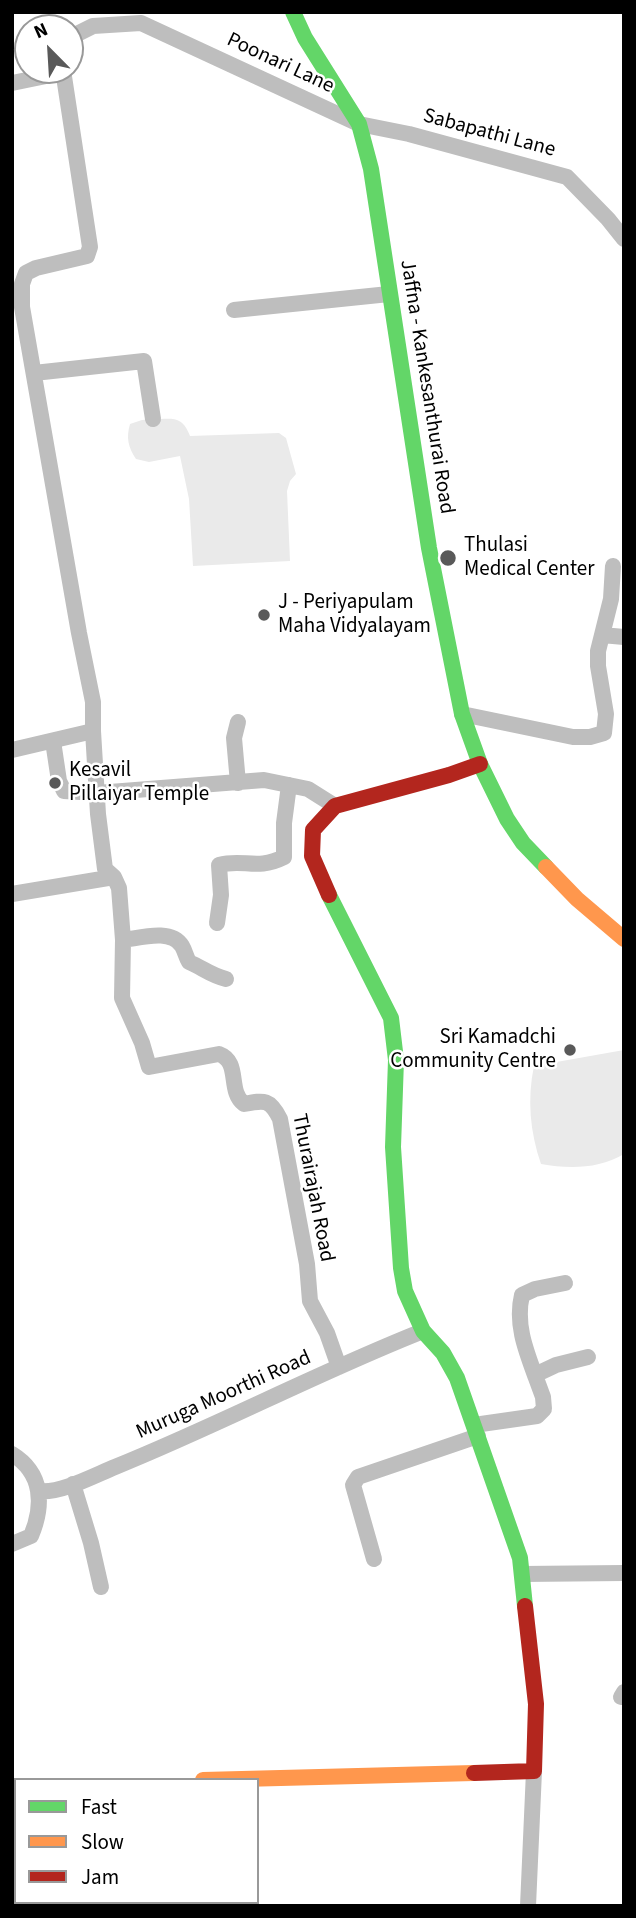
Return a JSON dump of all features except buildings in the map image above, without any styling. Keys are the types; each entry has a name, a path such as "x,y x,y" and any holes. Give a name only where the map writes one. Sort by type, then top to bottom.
{"street":[{"name":"Jaffna - Kankesanthurai Road","path":"293,12 305,38 359,124 372,169 429,548 461,714 480,764 507,818 531,853 577,899 624,939"},
{"name":"Poonari Lane","path":"84,30 93,26 141,23 359,124"},
{"name":"Thurairajah Road","path":"63,84 90,247 87,256 36,268 26,273 22,284 22,307 93,702 98,814 105,869 114,877 119,888 123,940 122,998 142,1043 149,1067 219,1054 231,1063 238,1100 244,1104 262,1100 273,1105 280,1119 307,1264 310,1301 327,1333 340,1367"},
{"name":"Sabapathi Lane","path":"359,124 409,134 567,177 624,239"},
{"path":"233,310 389,294"},
{"path":"34,373 144,361 153,419"},
{"path":"461,714 573,737 590,737 604,733 606,714 598,666 611,600 613,566"},
{"path":"602,635 624,637"},
{"path":"237,783 234,737 238,722"},
{"path":"12,750 93,731"},
{"path":"53,741 59,781 64,791 97,793 264,780 308,789 335,806"},
{"path":"480,764 335,806 313,830 312,856 334,907 391,1018 396,1060 393,1147 397,1239 405,1291 423,1331 443,1353 457,1378 520,1558 536,1704 528,1906"},
{"path":"217,923 221,895 219,865 230,862 269,865 284,857 284,823 289,785"},
{"path":"12,894 114,877"},
{"path":"123,940 159,935 172,939 181,944 189,962 210,975 226,979"},
{"path":"374,1559 353,1485 354,1480 476,1430 537,1416 544,1409 543,1397 522,1339 519,1306 522,1295 535,1289 565,1283"},
{"name":"Muruga Moorthi Road","path":"39,1491 46,1492 73,1484 152,1452 423,1331"},
{"path":"536,1378 539,1373 556,1365 588,1357"},
{"path":"12,1454 24,1462 36,1479 39,1491 38,1518 31,1536 12,1544"},
{"path":"73,1484 101,1587"},
{"path":"522,1574 624,1573"},
{"path":"259,1778 534,1771"}],"shaded area":[{"path":"153,419 180,421 190,436 279,433 286,438 296,474 287,491 290,561 193,566 189,499 180,456 149,462 136,459 130,446 130,424"},
{"path":"624,1050 624,1154 594,1165 562,1167 541,1164 531,1115 534,1066"}],"traffic: fast":[{"path":"293,12 305,38 359,124 371,169 429,548 462,714 480,764 507,819 523,843 546,867"},
{"path":"329,895 391,1018 396,1060 393,1147 405,1291 423,1331 443,1353 457,1378 520,1558 525,1606"}],"traffic: slow":[{"path":"546,867 577,899 624,939"},
{"path":"259,1779 474,1773"}],"traffic: jam":[{"path":"329,895 312,856 313,830 335,806 480,764"},
{"path":"474,1773 534,1771 536,1704 525,1606"}],"place":[{"name":"Thulasi Medical Center","path":"448,558"},
{"name":"J - Periyapulam Maha Vidyalayam","path":"264,615"},
{"name":"Kesavil Pillaiyar Temple","path":"55,783"},
{"name":"Sri Kamadchi Community Centre","path":"570,1050"}]}
